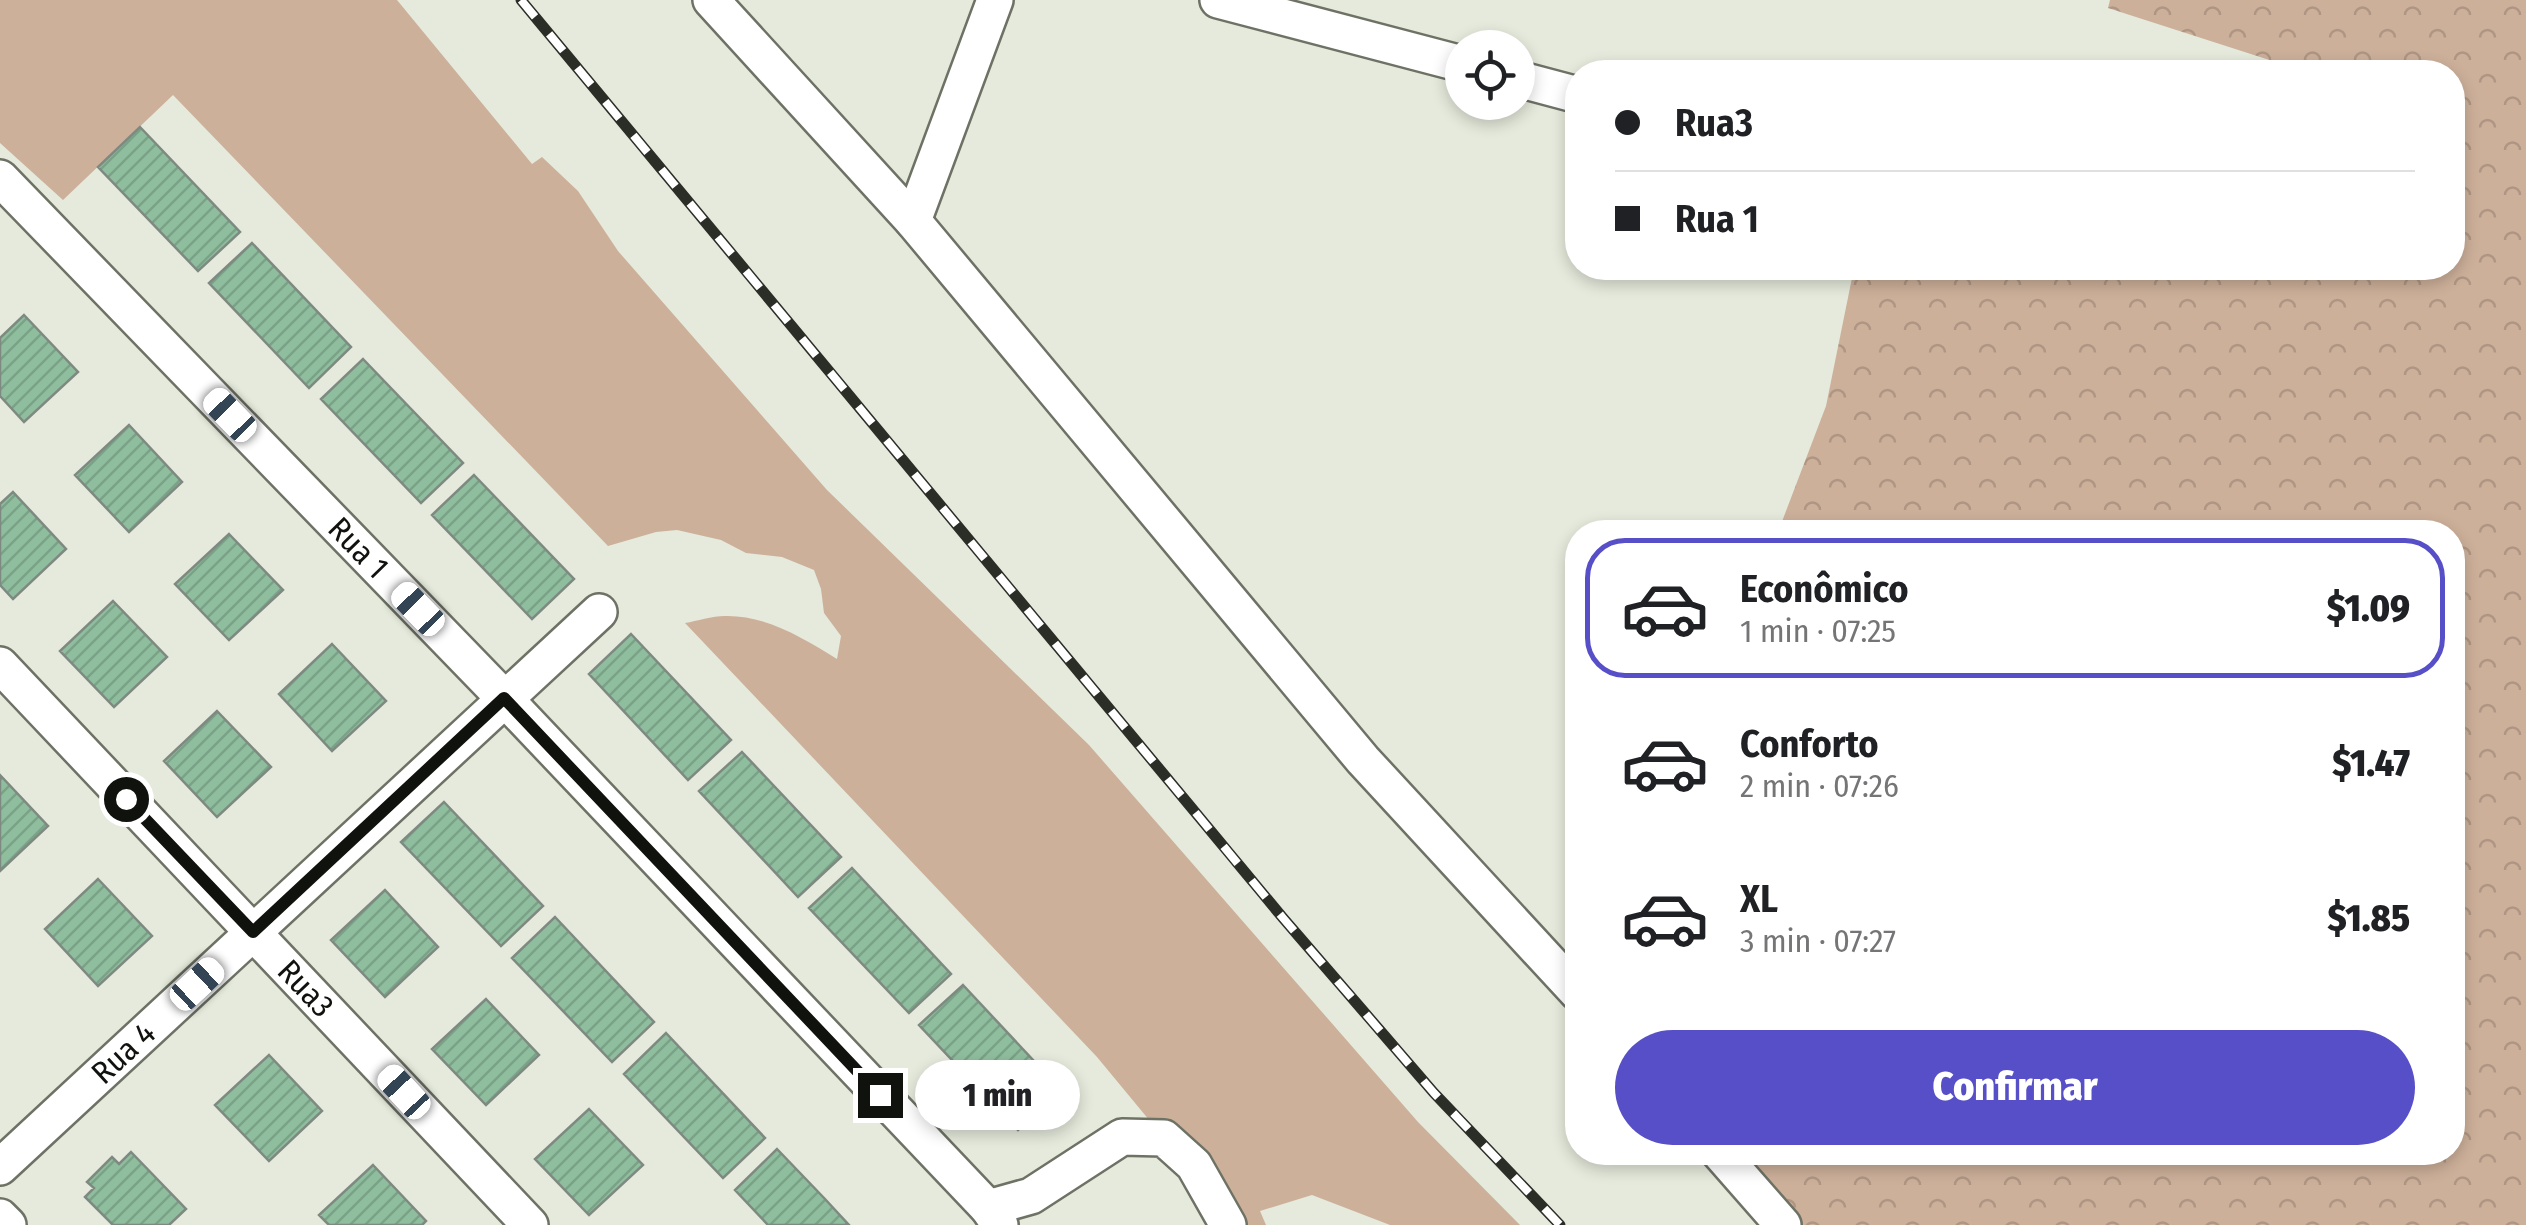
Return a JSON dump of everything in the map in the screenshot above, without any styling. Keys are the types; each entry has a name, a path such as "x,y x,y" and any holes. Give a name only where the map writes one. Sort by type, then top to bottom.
{"street":[{"path":"711,0 913,222 1363,760 1565,979"},
{"path":"913,222 996,0"},
{"path":"1218,0 1445,60"},
{"path":"1535,84 1565,92"},
{"name":"Rua 1","path":"0,178 504,698 994,1216"},
{"name":"Rua 4","path":"0,1167 599,612"},
{"name":"Rua3","path":"0,665 530,1225"},
{"path":"994,1216 1122,1137 1164,1138 1194,1166 1228,1225"},
{"path":"1730,1165 1783,1225"},
{"path":"0,1217 8,1225"}],"green space":[{"path":"0,0 397,0 532,164 542,157 578,191 618,251 827,490 1089,745 1418,1122 1520,1225 1390,1225 1312,1195 1260,1211 1266,1225 1212,1225 1164,1138 1097,1057 685,623 720,616 755,619 797,636 837,659 841,636 824,613 814,570 782,557 746,553 721,540 677,530 608,546 173,95 63,200 0,143"},
{"path":"2110,0 2526,0 2526,1225 1783,1225 1730,1165 2465,1165 2465,520 1783,520 1826,406 1852,280 2465,280 2465,60 2270,60 2108,8"}],"building":[{"path":"140,127 240,232 198,271 98,167"},
{"path":"252,243 351,347 309,388 209,283"},
{"path":"24,315 78,372 24,422 0,396 0,338"},
{"path":"363,359 463,463 421,503 321,399"},
{"path":"129,425 182,482 129,532 75,475"},
{"path":"474,475 574,579 532,619 432,515"},
{"path":"13,492 66,549 13,599 0,585 0,504"},
{"path":"229,534 283,590 229,640 175,584"},
{"path":"113,601 167,657 114,707 60,651"},
{"path":"631,634 731,740 688,780 589,674"},
{"path":"332,644 386,701 332,751 279,694"},
{"path":"217,711 271,767 217,817 164,761"},
{"path":"742,752 841,857 798,897 699,791"},
{"path":"0,775 48,826 0,871"},
{"path":"444,802 543,906 501,946 401,842"},
{"path":"852,868 951,974 909,1013 809,908"},
{"path":"98,879 152,936 98,986 45,929"},
{"path":"385,890 438,947 385,997 331,940"},
{"path":"555,917 654,1022 612,1062 512,958"},
{"path":"963,985 1061,1090 1018,1130 919,1025"},
{"path":"486,999 539,1055 486,1105 432,1049"},
{"path":"666,1033 765,1138 723,1178 624,1074"},
{"path":"269,1055 322,1111 269,1161 215,1105"},
{"path":"589,1109 643,1165 589,1215 535,1159"},
{"path":"777,1149 849,1225 768,1225 735,1190"},
{"path":"131,1152 186,1209 169,1225 113,1225 85,1197 94,1188 87,1182 112,1157 119,1164"},
{"path":"373,1165 426,1221 422,1225 329,1225 319,1215"}],"railway":[{"path":"521,0 1283,918 1434,1093 1560,1225"}],"route":[{"path":"126,799 253,932 504,698 880,1095"}]}
